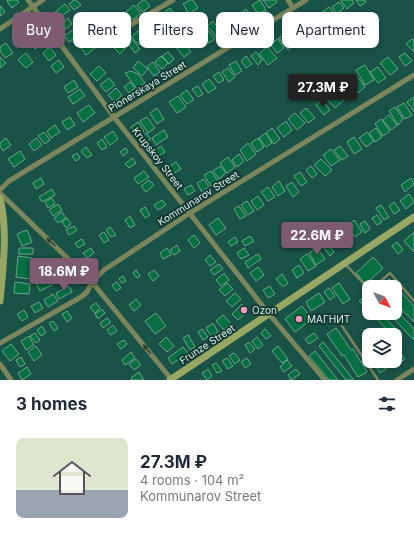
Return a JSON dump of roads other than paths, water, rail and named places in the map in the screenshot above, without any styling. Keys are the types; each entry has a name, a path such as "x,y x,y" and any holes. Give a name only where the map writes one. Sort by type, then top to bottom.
{"main road":[{"path":"0,198 4,212 0,301"},
{"name":"Frunze Street","path":"171,380 414,217"}],"street":[{"name":"Krupskoy Street","path":"28,0 114,116 269,314 325,380"},
{"path":"0,29 44,0"},
{"path":"131,25 173,0"},
{"path":"288,0 293,8"},
{"name":"Pionerskaya Street","path":"0,190 9,181 306,0"},
{"name":"Kommunarov Street","path":"0,343 81,297 87,292 92,282 104,270 190,213 414,75"},
{"path":"0,194 92,282 171,380"},
{"path":"0,364 11,380"},
{"path":"397,380 414,369"}],"lane":[{"path":"344,264 362,282"},
{"path":"382,280 390,273 396,280"},
{"path":"402,287 414,301"},
{"path":"342,326 378,380"}],"place":[{"name":"Ozon","path":"244,310"},
{"name":"МАГНИТ","path":"299,319"}]}
